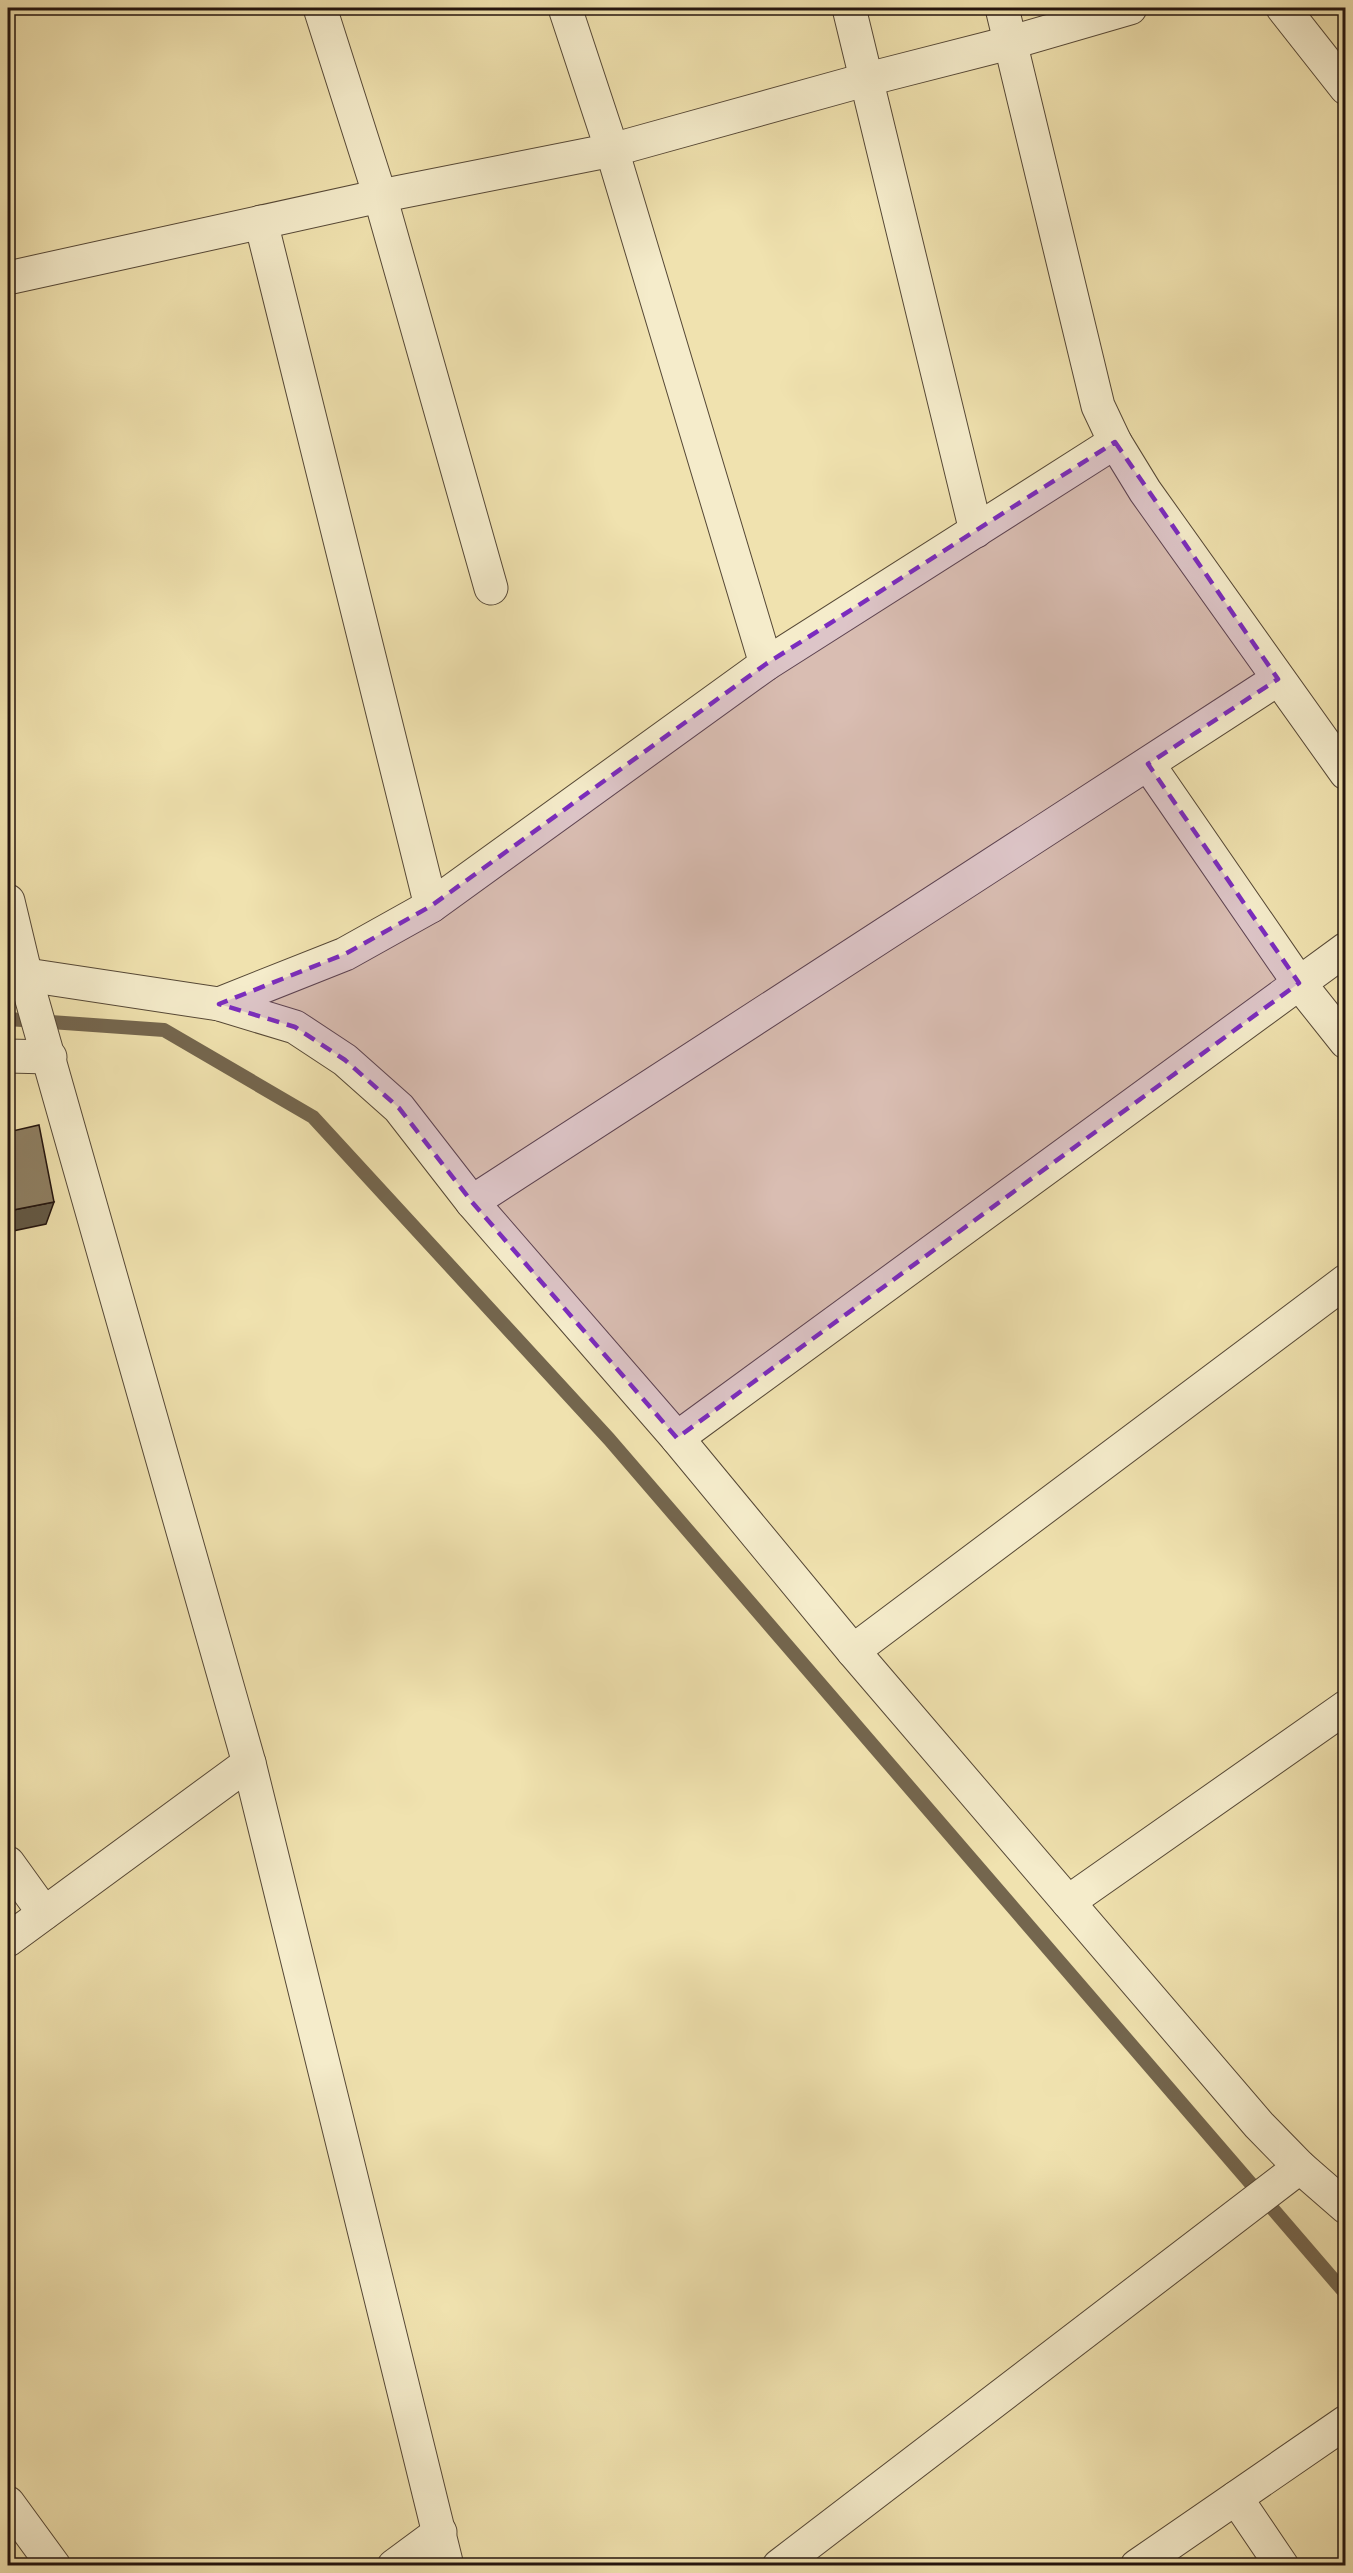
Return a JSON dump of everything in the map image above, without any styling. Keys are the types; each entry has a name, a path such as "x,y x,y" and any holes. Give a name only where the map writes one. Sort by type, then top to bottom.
{"street":[{"path":"320,8 380,196 490,588"},
{"path":"565,8 612,150 766,664"},
{"path":"849,8 976,531"},
{"path":"1002,8 1098,406 1115,442 1145,491 1346,774"},
{"path":"8,278 380,196 612,150 1130,8"},
{"path":"1283,8 1346,88"},
{"path":"261,222 431,906"},
{"path":"219,1004 345,954 431,906 766,664 1115,442"},
{"path":"472,1202 1278,679"},
{"path":"1148,764 1299,983 1346,1042"},
{"path":"8,901 22,980 48,1050 249,1763 447,2565"},
{"path":"677,1438 1346,949"},
{"path":"22,980 219,1004 295,1028 345,1060 399,1108 472,1202 677,1438 853,1651 1259,2125 1300,2167 1346,2207"},
{"path":"8,1056 48,1050"},
{"path":"853,1651 1346,1281"},
{"path":"1068,1902 1346,1707"},
{"path":"8,1940 249,1763"},
{"path":"8,1863 44,1913"},
{"path":"779,2565 1300,2167"},
{"path":"1137,2565 1346,2422"},
{"path":"1236,2498 1282,2565"},
{"path":"8,2504 54,2565"},
{"path":"394,2565 440,2532"}],"highlighted area":[{"path":"1115,442 1278,679 1148,764 1299,983 677,1438 472,1202 399,1108 345,1060 295,1027 219,1004 345,954 431,906 766,664"}],"building":[{"path":"39,1125 54,1202 8,1211 8,1132"}],"waterway":[{"path":"8,1019 164,1030 313,1117 609,1439 1346,2294"}]}
